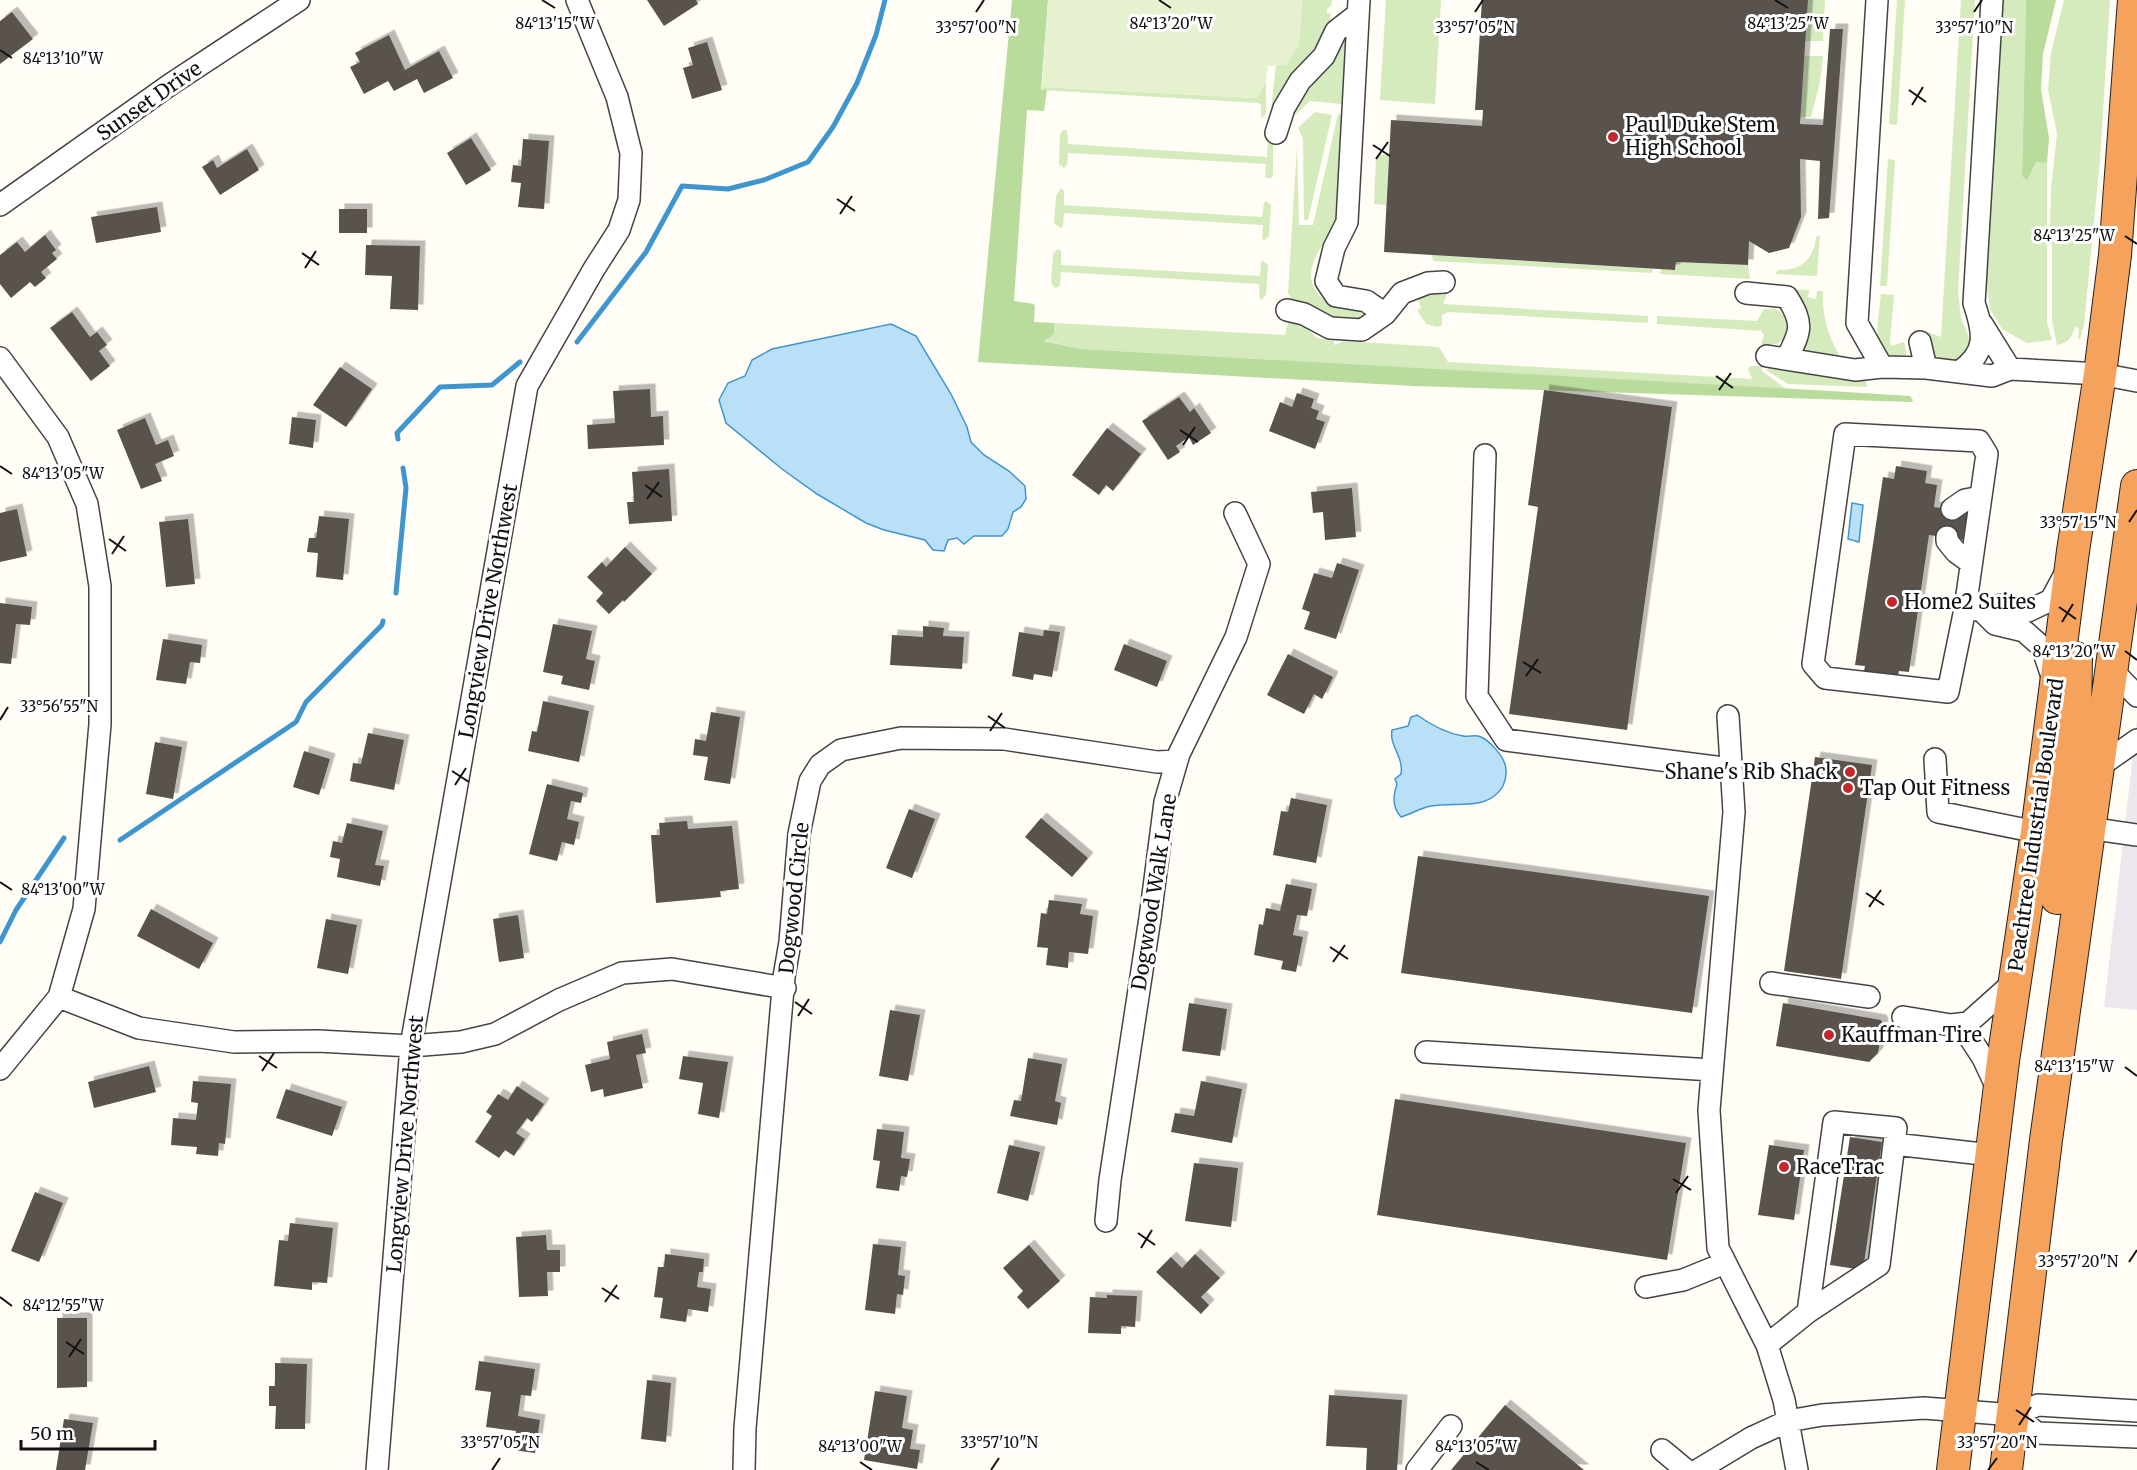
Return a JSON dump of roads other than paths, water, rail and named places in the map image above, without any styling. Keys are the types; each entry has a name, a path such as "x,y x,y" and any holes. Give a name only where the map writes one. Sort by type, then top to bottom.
{"highway":[{"name":"Peachtree Industrial Boulevard","path":"1953,1470 1999,1092 2037,832 2115,255 2134,0"},
{"path":"2006,1470 2046,1140 2137,486"},
{"path":"2062,638 2077,660 2075,720 2064,806 2071,825 2088,828"},
{"path":"2037,832 2055,843 2062,858 2035,1059 2036,1128 2046,1140"}],"street":[{"name":"Sunset Drive","path":"0,205 171,84 299,0"},
{"name":"Longview Drive Northwest","path":"377,1470 411,1046 527,386 619,230 629,200 631,153 617,97 577,0"},
{"path":"1877,0 1857,322 1882,367"},
{"path":"1959,372 1972,362 1982,343 1980,321 1974,303 1992,0"},
{"path":"1276,133 1284,108 1299,81 1324,56 1336,31 1358,7"},
{"path":"1358,7 1347,222 1334,248 1326,281 1336,296 1366,301 1385,314"},
{"path":"1287,310 1304,314 1330,328 1362,330 1385,314 1402,293 1428,283 1444,282"},
{"path":"1746,293 1787,297 1800,323 1798,337 1777,357 1856,370 1882,367 1926,368 1992,376 2010,369 2100,374 2137,381"},
{"path":"1980,321 2010,369"},
{"path":"1920,342 1926,368"},
{"path":"0,358 58,437 87,504 100,586 100,724 84,909 58,997 0,1069"},
{"path":"1845,434 1979,441 1987,454 1981,497 1971,563 1973,609 1948,693 1825,678 1813,664 1845,434"},
{"path":"1485,455 1477,696 1506,740 1731,769"},
{"path":"1952,509 1965,500 1981,497"},
{"name":"Dogwood Walk Lane","path":"1106,1221 1165,802 1177,761 1236,637 1259,564 1235,513"},
{"path":"1947,537 1947,541 1956,552 1971,563"},
{"path":"1973,609 2002,605 2028,611 2051,600 2072,562"},
{"path":"1973,609 1995,624 2024,631 2042,647 2056,686"},
{"path":"2111,669 2137,696"},
{"path":"1728,716 1734,812 1708,1110 1718,1248 1767,1346 1784,1400 1797,1470"},
{"name":"Dogwood Circle","path":"744,1470 745,1428 799,834 810,781 820,765 841,750 901,738 1004,739 1157,762 1177,761"},
{"path":"2097,768 2137,740"},
{"path":"1935,759 1938,812 2037,832"},
{"path":"2088,828 2137,835"},
{"path":"58,997 139,1028 234,1042 318,1041 411,1046 461,1042 495,1034 559,1000 622,973 672,969 785,988"},
{"path":"1903,1017 1950,1025 1968,1023 2015,981"},
{"path":"1770,983 1869,997"},
{"path":"1950,1025 1968,1035 1983,1058 1999,1092"},
{"path":"1426,1052 1712,1070"},
{"path":"1767,1346 1808,1312 1879,1266 1896,1128 1834,1122 1808,1312"},
{"path":"1894,1144 1991,1155"},
{"path":"1646,1287 1683,1280 1725,1263"},
{"path":"1698,1470 1751,1438 1788,1421 1822,1415 1905,1409 2014,1415 2038,1405 2137,1411"},
{"path":"2014,1415 2037,1433 2137,1437"},
{"path":"1417,1470 1451,1426"},
{"path":"1662,1450 1686,1470"}],"water":[{"path":"891,324 916,336 951,394 967,427 971,442 984,455 1009,471 1025,486 1026,499 1021,507 1013,512 1008,529 1002,536 974,536 964,544 957,538 948,540 944,551 933,550 925,540 866,523 817,494 782,469 726,423 719,400 728,383 745,376 752,360 772,349"},
{"path":"1852,503 1863,505 1859,542 1848,539"},
{"path":"1417,715 1444,731 1463,736 1479,736 1492,745 1506,769 1503,786 1497,794 1480,802 1431,806 1401,817 1396,809 1394,797 1397,784 1395,779 1401,774 1401,768 1392,730 1408,726 1411,717"}],"waterway":[{"path":"577,342 646,252 682,186 728,189 764,180 808,162 833,127 857,83 876,35 885,0"},
{"path":"398,439 397,433 440,387 492,385 520,362"},
{"path":"396,593 406,488 403,468"},
{"path":"120,840 296,722 306,702 382,625 383,621"},
{"path":"0,942 16,910 64,838"}],"place":[{"name":"Paul Duke Stem High School","path":"1613,137"},
{"name":"Home2 Suites","path":"1892,602"},
{"name":"Shane's Rib Shack","path":"1850,772"},
{"name":"Tap Out Fitness","path":"1848,788"},
{"name":"Kauffman Tire","path":"1829,1035"},
{"name":"RaceTrac","path":"1784,1167"}]}
